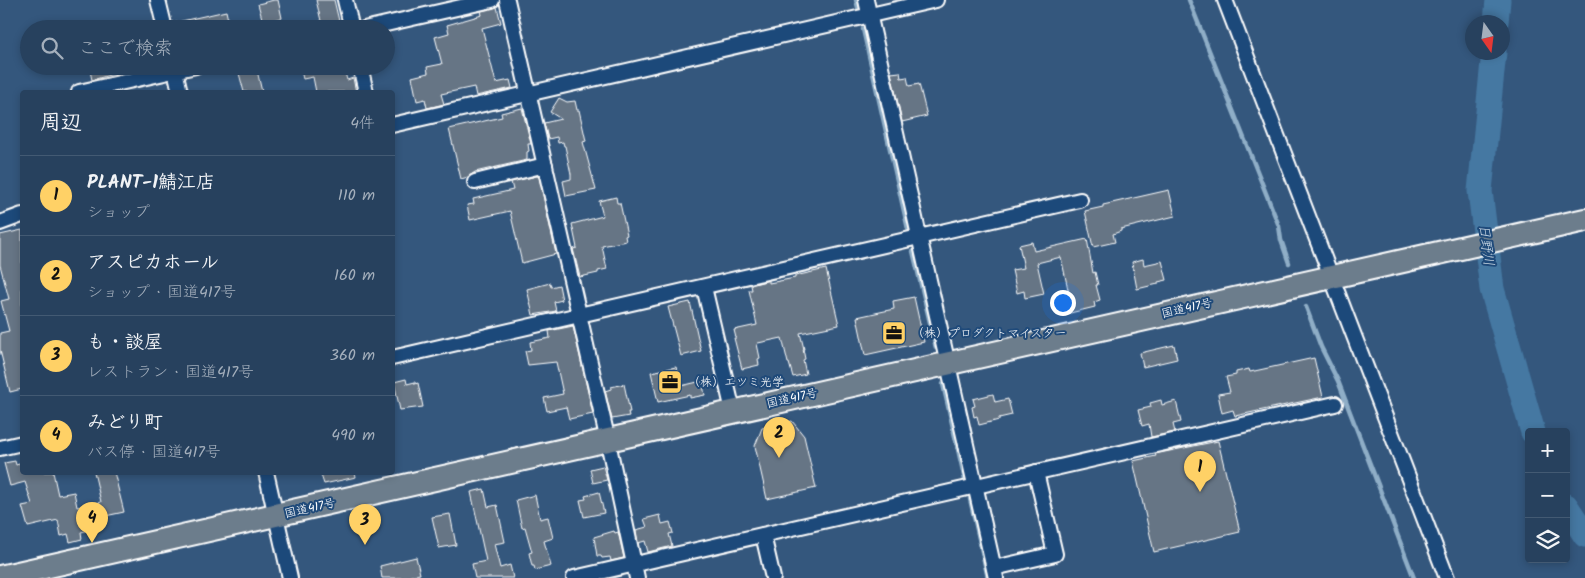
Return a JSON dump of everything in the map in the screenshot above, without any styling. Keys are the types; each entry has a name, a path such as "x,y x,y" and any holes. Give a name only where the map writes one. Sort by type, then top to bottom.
{"highway":[{"name":"国道417号","path":"0,577 1333,275 1585,220"}],"street":[{"path":"158,0 163,20"},
{"path":"345,0 350,20"},
{"path":"395,22 492,0"},
{"path":"507,0 636,571"},
{"path":"866,0 995,573 1055,554 1036,472"},
{"path":"395,124 936,0"},
{"path":"1226,0 1333,275 1447,578"},
{"path":"87,90 149,75"},
{"path":"176,75 179,90"},
{"path":"362,75 366,90"},
{"path":"475,182 545,165"},
{"path":"395,357 704,288 1080,200"},
{"path":"0,224 20,216"},
{"path":"704,288 733,411"},
{"path":"574,578 636,571 763,535 1335,404"},
{"path":"0,448 20,443"},
{"path":"267,475 290,578"},
{"path":"763,535 773,578"}],"building":[{"path":"278,0 282,18 262,20 258,4"},
{"path":"316,0 334,0 339,20 321,20"},
{"path":"497,7 501,23 482,28 496,83 510,80 512,88 476,96 474,87 441,94 444,104 427,108 425,99 417,101 412,77 428,73 427,67 442,64 435,37 449,33 447,25 482,15 481,11"},
{"path":"226,11 228,20 186,20"},
{"path":"900,72 901,78 907,77 909,86 919,84 927,116 902,122 891,73"},
{"path":"91,75 110,75 92,80"},
{"path":"239,75 258,75 262,90 243,90"},
{"path":"302,75 346,75 347,80 353,78 356,90 316,90 313,77 303,79"},
{"path":"559,98 567,102 575,101 577,110 579,110 586,141 583,142 596,190 566,196 563,181 571,179 571,174 565,146 563,142 558,143 557,137 548,139 544,123 561,119 550,112"},
{"path":"522,108 531,144 528,144 527,160 475,172 461,179 449,129 502,117 501,113"},
{"path":"539,177 556,254 522,263 510,211 470,220 467,205 474,204 473,199 513,190 511,182"},
{"path":"1169,190 1175,216 1121,229 1121,231 1113,234 1115,242 1093,247 1085,211"},
{"path":"616,197 617,203 620,203 627,235 625,236 626,241 602,246 607,269 580,277 573,249 577,248 572,224 603,216 599,201"},
{"path":"20,230 20,390 10,392 0,350 0,333 9,331 1,301 9,299 0,265 0,235"},
{"path":"1087,239 1100,300 1094,302 1095,307 1066,314 1062,295 1069,294 1061,257 1037,263 1044,294 1025,298 1024,291 1017,293 1012,270 1024,268 1019,245 1032,242 1034,251"},
{"path":"1143,259 1144,265 1162,261 1167,280 1137,289 1132,262"},
{"path":"826,269 839,325 800,333 804,349 805,359 803,360 806,374 793,377 782,338 758,343 759,365 742,369 734,338 736,338 734,330 757,325 749,290 752,290 751,285 769,280 769,283 795,278 795,276"},
{"path":"550,283 551,287 559,285 562,300 554,302 556,311 533,315 527,289"},
{"path":"914,297 924,342 865,355 857,317 894,309 893,301"},
{"path":"690,302 701,351 681,356 668,307"},
{"path":"573,326 593,414 569,419 566,407 547,411 544,398 563,394 556,362 528,365 525,351 531,350 530,342 550,338 549,331"},
{"path":"1174,345 1177,359 1143,367 1140,353"},
{"path":"1314,358 1323,397 1235,416 1233,410 1222,413 1218,394 1230,392 1226,377 1249,369 1250,372"},
{"path":"676,367 681,386 702,381 705,395 690,398 690,395 658,402 651,372"},
{"path":"406,379 407,384 418,383 423,407 400,410 395,382"},
{"path":"624,384 630,412 628,412 629,416 612,419 605,391 611,389 611,387"},
{"path":"993,394 995,402 1008,399 1012,415 979,425 977,416 974,417 972,407 975,406 973,399"},
{"path":"1161,400 1162,405 1176,401 1181,422 1173,424 1175,432 1151,437 1149,424 1142,426 1138,410 1151,407 1150,403"},
{"path":"792,421 804,436 816,488 767,499 755,446 762,428"},
{"path":"1218,441 1240,532 1154,552 1133,461 1156,456 1155,454"},
{"path":"15,461 16,465 20,464 20,475 54,475 58,495 74,492 77,507 101,502 95,475 115,475 124,512 96,518 98,528 81,532 82,539 70,542 68,534 61,536 58,520 28,527 22,506 32,504 25,482 10,486 4,463"},
{"path":"603,466 607,480 593,483 590,469"},
{"path":"321,475 356,475 356,477 324,484"},
{"path":"484,489 488,507 497,505 505,542 494,544 500,568 510,565 513,578 475,578 472,564 486,561 471,492"},
{"path":"599,492 604,513 584,517 580,500 586,499 585,496"},
{"path":"535,495 540,519 548,517 553,538 544,541 551,566 535,570 534,566 532,566 529,553 532,552 525,527 522,528 516,500"},
{"path":"450,514 456,545 439,548 432,517"},
{"path":"660,515 662,524 670,522 673,533 669,534 672,546 648,552 645,541 638,543 636,530 647,527 644,519"},
{"path":"614,531 615,533 618,532 624,558 611,561 610,557 602,558 597,556 594,537"},
{"path":"416,557 420,574 403,578 382,578 380,566"}],"waterway":[{"path":"856,0 859,11"},
{"path":"1189,0 1279,226 1281,240 1289,263"},
{"name":"日野川","path":"1497,15 1498,0"},
{"path":"863,29 908,229"},
{"name":"日野川","path":"1493,60 1480,191 1492,289 1532,428"},
{"path":"913,251 936,348"},
{"path":"1306,307 1321,347 1338,381 1414,578"},
{"path":"943,384 965,480"},
{"path":"970,499 988,578"},
{"name":"日野川","path":"1570,512 1585,535"}],"place":[{"name":"（株）プロダクトマイスター","path":"894,333"},
{"name":"（株）エツミ光学","path":"670,382"},
{"name":"アスピカホール","path":"779,458"},
{"name":"PLANT-1鯖江店","path":"1200,492"},
{"name":"みどり町","path":"92,543"},
{"name":"も・談屋","path":"365,545"}]}
